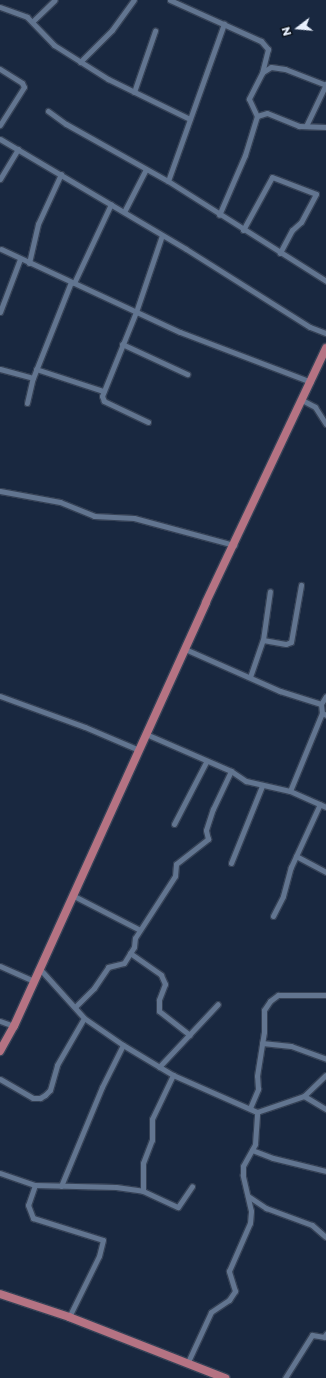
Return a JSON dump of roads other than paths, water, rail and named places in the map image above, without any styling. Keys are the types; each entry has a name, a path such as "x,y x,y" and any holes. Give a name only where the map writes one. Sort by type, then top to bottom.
{"main road":[{"path":"0,1050 14,1026 72,895 185,649 326,350"},
{"path":"0,1289 10,1296"},
{"path":"0,1294 10,1296 69,1317 225,1378"}],"street":[{"path":"0,4 2,0"},
{"path":"33,21 55,0"},
{"path":"80,62 112,30 134,0"},
{"path":"170,0 265,44 268,55 262,73 249,99 257,116 245,156 219,215"},
{"path":"0,7 33,21 54,45 80,62 134,92 190,119"},
{"path":"168,181 224,24"},
{"path":"134,92 155,31"},
{"path":"262,73 271,67 285,69 326,85 306,126"},
{"path":"0,70 22,83 24,87 0,125"},
{"path":"48,111 168,181 219,215 326,281"},
{"path":"257,116 267,114 288,122 306,126 326,127"},
{"path":"0,139 111,204 310,327 326,333"},
{"path":"0,179 18,149"},
{"path":"124,212 146,169"},
{"path":"29,263 38,224 61,174"},
{"path":"243,230 272,177 316,194 301,222 292,230 280,253"},
{"path":"27,403 32,378 72,282 111,204"},
{"path":"148,422 104,401 103,391 136,312 162,235"},
{"path":"1,249 20,260 72,282 180,332 311,382"},
{"path":"0,312 20,260"},
{"path":"122,344 187,374"},
{"path":"0,369 32,378"},
{"path":"36,369 103,391"},
{"path":"302,400 315,407 326,424"},
{"path":"0,491 60,502 94,516 134,518 234,545"},
{"path":"263,640 286,644 291,642 301,585"},
{"path":"250,677 263,640 270,591"},
{"path":"185,649 280,691 321,704"},
{"path":"0,696 85,727 139,750"},
{"path":"290,791 324,714 321,704 326,696"},
{"path":"146,734 206,762 231,771 246,781 262,786 290,791 326,808"},
{"path":"174,824 206,762"},
{"path":"75,1007 94,988 108,967 124,963 140,930 175,876 176,864 208,839 206,830 213,810 231,771"},
{"path":"231,863 262,786"},
{"path":"273,916 296,856 320,804"},
{"path":"296,856 326,872"},
{"path":"72,895 140,930"},
{"path":"130,953 161,975 165,984 159,1000 159,1011 190,1035"},
{"path":"0,966 33,981"},
{"path":"39,968 84,1018 124,1045 173,1075 257,1112 304,1096 326,1075"},
{"path":"250,1108 258,1089 257,1070 262,1043 264,1010 270,1000 278,996 326,995"},
{"path":"159,1067 218,1004"},
{"path":"0,1079 33,1098 40,1098 46,1095 50,1090 57,1065 84,1018"},
{"path":"0,1021 14,1026"},
{"path":"262,1043 290,1046 326,1059"},
{"path":"61,1186 102,1087 124,1045"},
{"path":"143,1191 143,1163 152,1140 152,1119 173,1075"},
{"path":"304,1096 326,1109"},
{"path":"187,1364 211,1312 229,1300 235,1291 229,1271 248,1229 251,1211 243,1175 243,1166 252,1150 257,1112"},
{"path":"252,1150 273,1158 326,1171"},
{"path":"0,1173 35,1184 116,1187 143,1191 178,1207 192,1186"},
{"path":"35,1184 28,1205 33,1218 103,1240 99,1256 69,1317"},
{"path":"248,1196 266,1208 312,1225 326,1237"},
{"path":"285,1378 312,1335 325,1336"}]}
